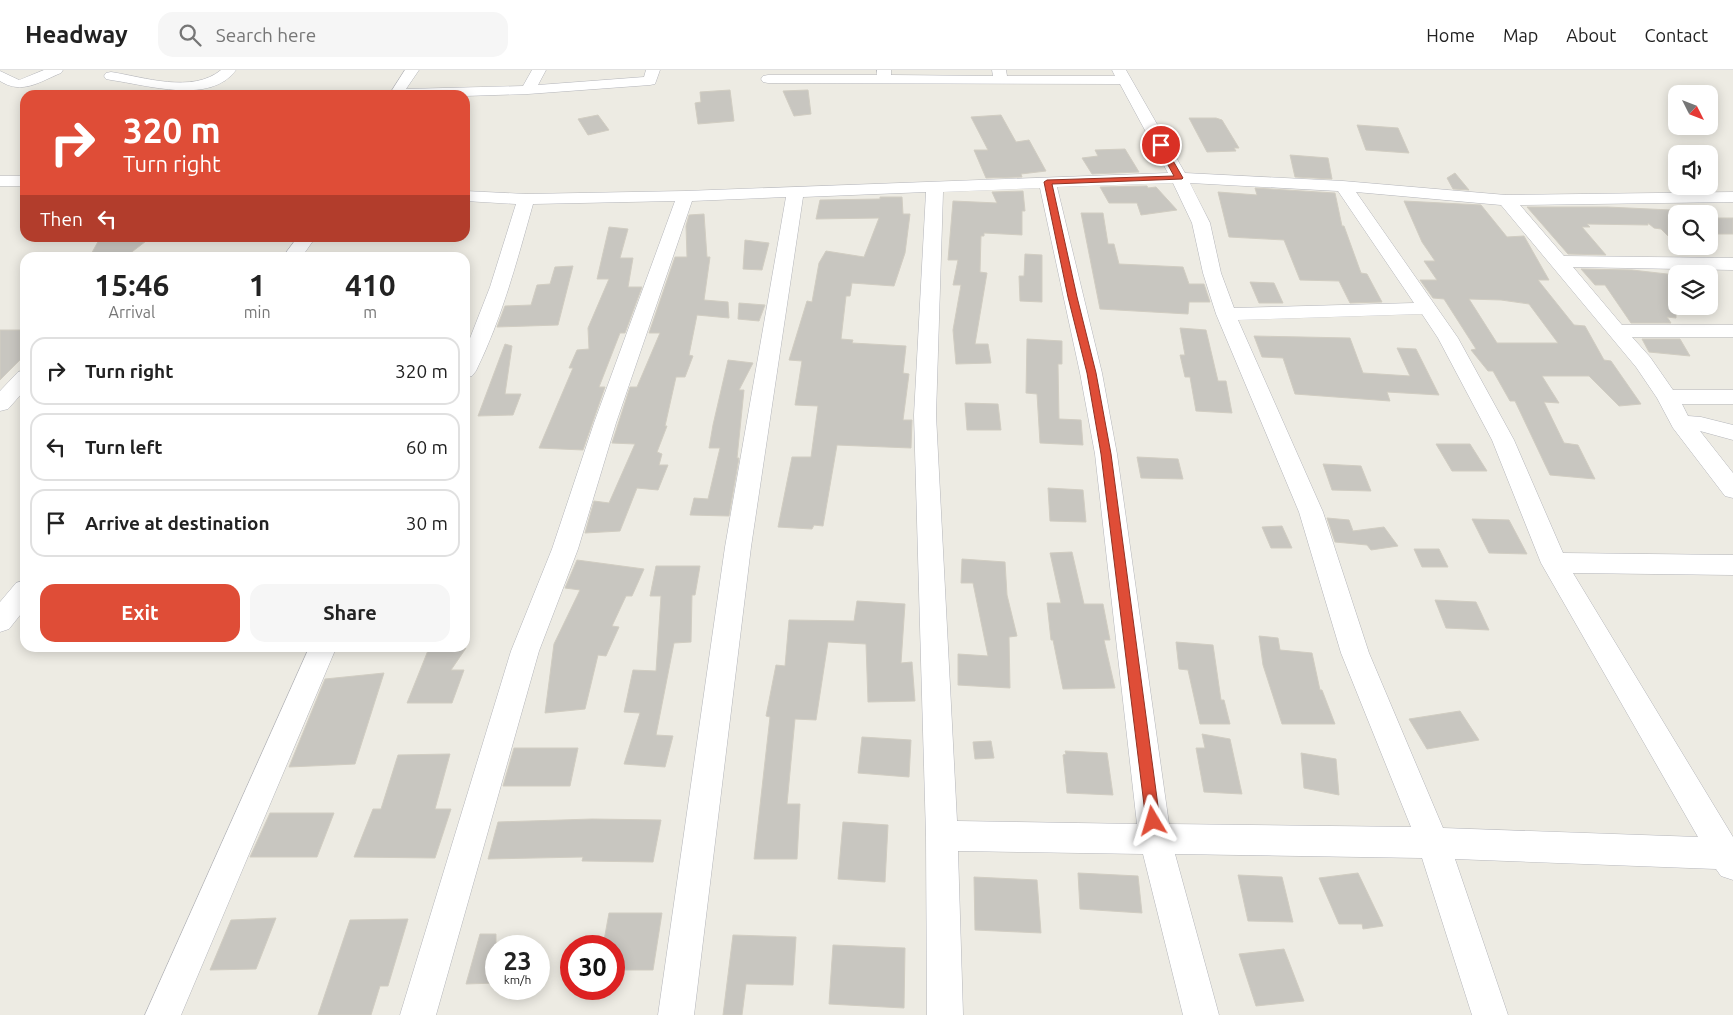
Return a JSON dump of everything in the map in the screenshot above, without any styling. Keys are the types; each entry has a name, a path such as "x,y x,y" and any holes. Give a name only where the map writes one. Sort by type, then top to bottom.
{"street":[{"path":"0,76 14,84 21,84 56,70"},
{"path":"111,76 192,86 219,79 229,70"},
{"path":"404,90 412,70"},
{"path":"528,90 538,70"},
{"path":"470,92 528,90 650,81 653,70"},
{"path":"768,79 884,75 1121,75 1179,178 1201,223 1212,273 1226,314 1311,512 1355,653 1433,842 1490,1015"},
{"path":"470,196 526,199 685,196 1179,178 1343,186 1506,200 1733,196"},
{"path":"0,181 20,181"},
{"path":"1047,182 1072,297 1092,373 1106,454 1155,840 1201,1015"},
{"path":"936,186 925,415 942,836 945,1015"},
{"path":"1343,186 1448,338 1504,440 1554,562 1731,858"},
{"path":"676,1015 738,547 795,192"},
{"path":"418,1015 525,651 565,549 605,423 685,196"},
{"path":"470,363 477,350 526,199"},
{"path":"1506,200 1643,362 1667,397 1681,423 1733,490"},
{"path":"1559,261 1733,264"},
{"path":"1226,314 1428,308"},
{"path":"1617,331 1733,331"},
{"path":"0,404 20,382"},
{"path":"1667,397 1733,397"},
{"path":"1681,423 1701,424 1733,433"},
{"path":"1554,562 1733,565"},
{"path":"0,621 20,596"},
{"path":"163,1015 320,652"},
{"path":"942,836 1433,842 1731,858"}],"building":[{"path":"730,90 734,121 698,124 695,103 701,102 700,92"},
{"path":"808,90 811,114 794,116 783,91"},
{"path":"598,115 609,130 588,135 578,119"},
{"path":"1001,115 1016,142 1029,140 1046,171 1021,174 1022,177 986,178 974,150 988,150 971,117"},
{"path":"1189,118 1216,118 1222,120 1239,148 1234,148 1236,151 1207,152"},
{"path":"1357,125 1398,128 1409,153 1366,150"},
{"path":"1125,149 1139,172 1092,174 1082,158 1098,156 1095,150"},
{"path":"1290,155 1328,158 1332,179 1295,177"},
{"path":"1455,173 1469,190 1453,189 1447,178"},
{"path":"1147,186 1148,188 1156,187 1177,210 1141,215 1137,203 1109,203 1100,187"},
{"path":"1255,188 1335,193 1342,226 1344,226 1361,273 1367,274 1382,302 1350,303 1339,281 1300,280 1284,240 1229,237 1218,192 1257,195"},
{"path":"1023,191 1025,211 1022,211 1022,235 984,233 984,236 981,236 980,272 987,273 975,344 988,344 991,363 956,364 953,330 961,285 953,285 958,260 948,260 953,201 997,203 992,192"},
{"path":"880,197 902,197 903,214 910,214 905,253 894,286 852,283 850,296 846,296 841,339 853,340 852,343 906,346 903,373 909,374 903,420 912,420 911,448 837,445 823,526 814,525 812,529 778,527 792,457 811,457 818,406 795,405 802,361 789,360 807,301 812,302 819,263 826,251 864,257 879,218 816,219 820,200 880,199"},
{"path":"1404,201 1481,205 1507,237 1524,236 1549,280 1538,280 1574,325 1585,326 1604,360 1611,361 1641,404 1619,406 1589,376 1542,376 1559,403 1544,402 1564,443 1578,445 1595,479 1550,475 1515,401 1510,401 1493,371 1488,371 1471,350 1476,349 1444,299 1433,298 1420,280 1437,280 1424,261 1435,261 1422,242","holes":["1469,299 1501,300 1529,304 1558,343 1497,343"]},
{"path":"1527,207 1607,207 1668,210 1668,236 1661,229 1654,228 1648,223 1648,225 1587,224 1590,227 1582,227 1606,255 1568,254"},
{"path":"1081,213 1103,213 1108,244 1114,244 1119,264 1183,267 1189,284 1204,284 1210,302 1189,302 1188,314 1100,309"},
{"path":"704,214 707,257 710,257 704,300 728,302 729,318 697,315 689,355 693,356 685,377 676,377 665,426 667,426 657,452 662,454 659,465 668,465 658,490 637,488 620,531 585,533 594,501 609,503 635,444 612,443 630,387 637,387 660,333 649,333 675,257 687,257 686,226 689,215"},
{"path":"1718,218 1733,218 1733,234 1718,234"},
{"path":"609,227 628,229 620,258 633,258 628,287 642,287 625,333 620,333 599,387 605,387 583,450 539,448 573,368 569,368 577,350 589,349 588,328 609,279 597,279"},
{"path":"745,240 769,243 762,270 743,269"},
{"path":"98,242 145,242 132,252 92,252"},
{"path":"1025,254 1042,255 1042,302 1020,301 1019,276 1024,276"},
{"path":"573,266 558,325 497,327 505,306 531,305 537,285 550,284 555,267"},
{"path":"1581,269 1632,270 1668,274 1668,315 1676,315 1676,318 1667,317 1671,323 1631,323 1605,285 1595,285"},
{"path":"1250,282 1274,283 1283,303 1259,303"},
{"path":"739,303 765,305 759,321 738,319"},
{"path":"1180,328 1206,330 1218,381 1226,381 1232,413 1196,411 1190,377 1185,377 1180,355 1185,355"},
{"path":"0,330 20,330 20,360 0,380"},
{"path":"1254,336 1350,338 1363,373 1410,376 1397,348 1416,349 1439,395 1387,392 1390,401 1295,394 1283,358 1262,357"},
{"path":"1027,339 1062,341 1062,364 1058,364 1059,419 1081,420 1083,445 1040,443 1037,394 1026,393"},
{"path":"1642,339 1680,339 1690,356 1649,352"},
{"path":"505,344 512,346 505,394 521,394 513,415 478,416"},
{"path":"728,360 753,363 739,390 744,390 737,458 739,458 729,516 690,515 694,498 708,499 720,448 709,448"},
{"path":"965,403 998,404 1001,430 967,430"},
{"path":"1436,444 1470,444 1487,471 1452,471"},
{"path":"1137,457 1178,459 1183,479 1141,478"},
{"path":"1323,464 1361,466 1371,491 1332,490"},
{"path":"1048,488 1083,490 1086,522 1050,521"},
{"path":"1327,518 1349,520 1353,531 1384,527 1398,546 1371,550 1367,545 1335,542"},
{"path":"1472,519 1509,520 1527,554 1489,553"},
{"path":"1282,526 1292,548 1271,548 1262,527"},
{"path":"1414,549 1439,549 1448,567 1422,567"},
{"path":"1072,552 1084,604 1103,604 1110,640 1104,640 1115,688 1063,689 1053,640 1051,640 1047,603 1061,603 1050,553"},
{"path":"962,559 1005,562 1007,595 1017,636 1009,637 1010,688 958,685 958,654 988,656 973,583 961,583"},
{"path":"577,560 644,569 632,596 626,596 612,626 619,627 606,656 598,655 585,709 545,713 554,644 580,590 565,588"},
{"path":"656,566 700,566 695,595 692,595 691,642 674,643 656,735 673,736 665,767 624,764 640,713 624,712 633,670 656,671 661,596 650,596"},
{"path":"1435,600 1476,602 1489,630 1446,628"},
{"path":"857,601 905,604 901,663 912,662 915,701 868,702 866,644 828,642 816,720 795,719 787,804 800,804 797,859 754,859 770,717 766,716 776,665 785,666 789,620 854,621"},
{"path":"1259,636 1278,638 1280,650 1312,653 1320,690 1322,690 1335,724 1282,724 1263,665"},
{"path":"1176,642 1213,645 1221,700 1224,700 1230,724 1200,724 1188,670 1179,669"},
{"path":"427,652 463,652 451,670 464,670 452,703 407,703"},
{"path":"384,673 355,764 289,767 325,679"},
{"path":"1460,711 1479,740 1427,749 1409,719"},
{"path":"1202,734 1230,739 1242,794 1204,792 1196,748 1205,748"},
{"path":"862,737 911,740 909,777 858,773"},
{"path":"991,741 994,758 975,759 973,742"},
{"path":"514,748 578,748 570,786 503,786"},
{"path":"1065,751 1107,753 1113,795 1067,793 1063,755 1066,754"},
{"path":"1301,753 1336,759 1339,795 1304,788"},
{"path":"450,754 435,809 451,809 435,858 354,857 373,809 381,809 398,755"},
{"path":"270,813 334,813 317,857 250,857"},
{"path":"592,819 661,820 653,862 582,861 583,857 488,859 498,822"},
{"path":"843,822 888,825 885,882 838,879"},
{"path":"1078,873 1138,876 1142,913 1080,909"},
{"path":"1358,873 1383,926 1363,929 1362,924 1339,924 1319,878"},
{"path":"1238,875 1282,877 1293,922 1248,921"},
{"path":"974,877 1037,880 1041,933 975,930"},
{"path":"609,913 662,913 653,970 625,970 625,935 605,935"},
{"path":"276,918 256,969 210,970 231,920"},
{"path":"408,919 388,986 380,986 371,1015 318,1015 350,920"},
{"path":"480,934 496,934 485,935 485,983 466,984"},
{"path":"733,935 796,937 793,985 746,984 742,1015 723,1015"},
{"path":"833,945 905,948 904,1008 829,1004"},
{"path":"1284,949 1304,1001 1256,1006 1239,954"}],"route":[{"path":"1153,821 1106,454 1092,373 1072,297 1047,182 1179,178 1161,145"}]}
